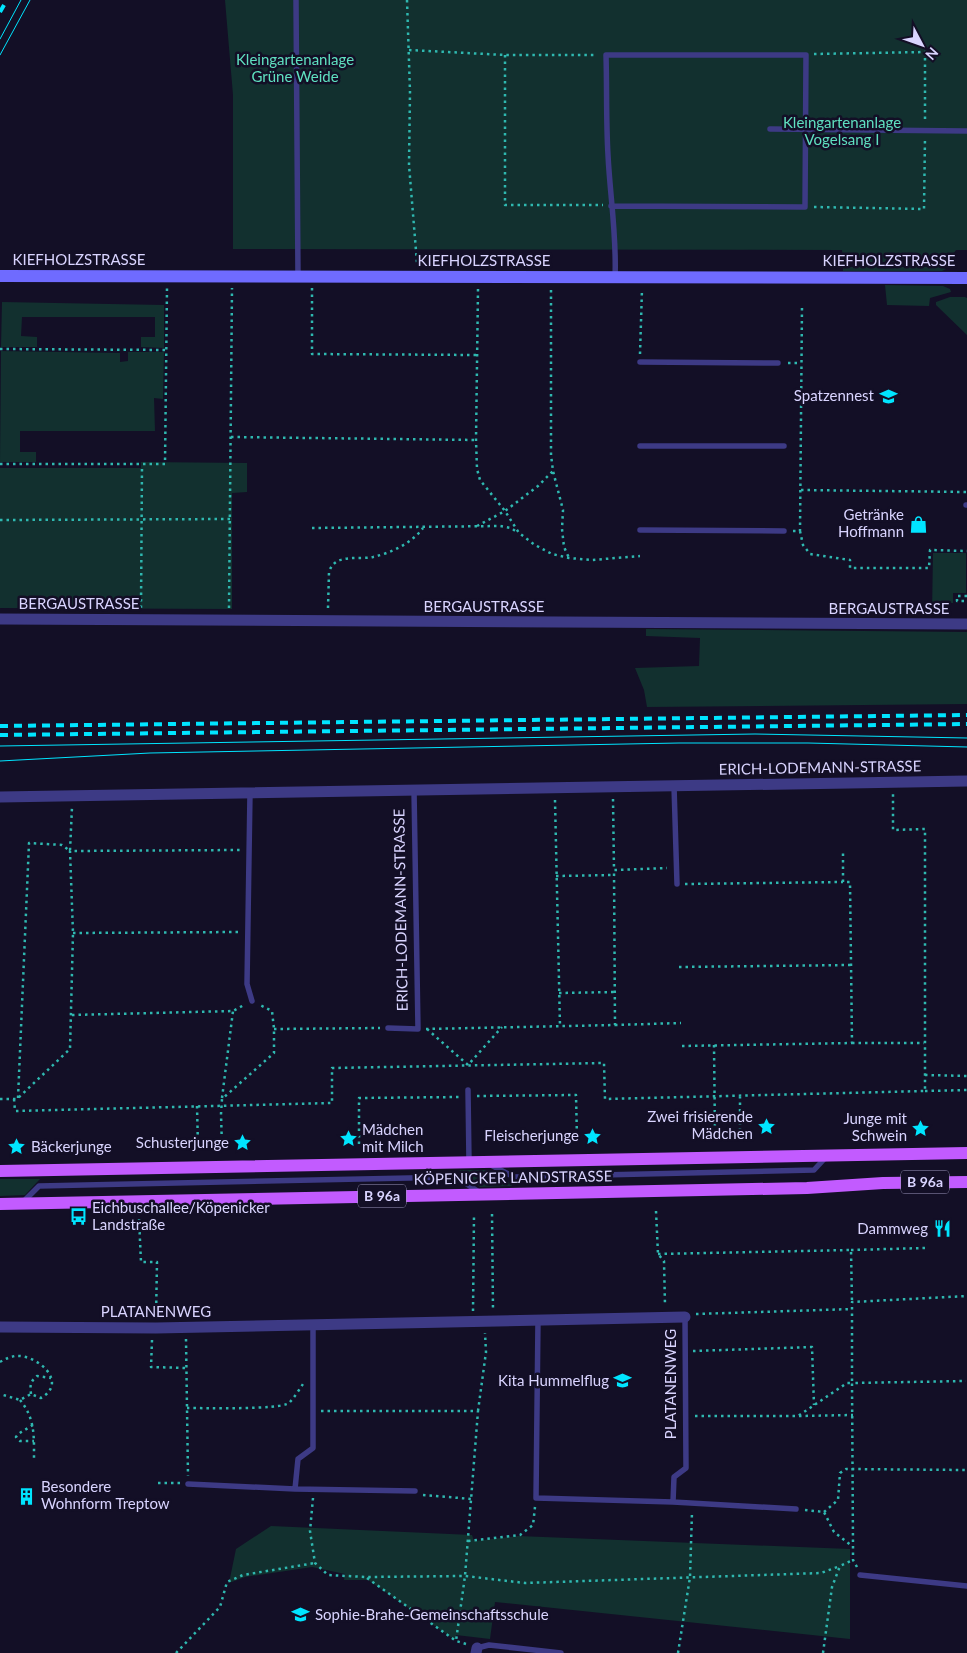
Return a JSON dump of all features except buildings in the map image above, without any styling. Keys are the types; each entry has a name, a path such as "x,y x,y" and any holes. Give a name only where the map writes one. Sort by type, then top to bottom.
{"main road":[{"name":"KÖPENICKER LANDSTRASSE","path":"0,1171 967,1153"},
{"name":"KÖPENICKER LANDSTRASSE","path":"0,1204 807,1188 883,1183 967,1182"}],"street":[{"name":"KIEFHOLZSTRASSE","path":"0,276 967,278"},
{"name":"BERGAUSTRASSE","path":"0,619 967,624"},
{"name":"ERICH-LODEMANN-STRASSE","path":"0,797 967,781"},
{"name":"PLATANENWEG","path":"0,1327 154,1328 685,1317"}],"lane":[{"path":"296,0 298,277"},
{"path":"611,206 805,207 806,55 606,55 607,154 611,206 616,250 615,278"},
{"path":"770,129 967,132"},
{"path":"640,362 778,363"},
{"path":"640,446 784,446"},
{"path":"640,530 784,530"},
{"path":"674,786 677,884"},
{"name":"ERICH-LODEMANN-STRASSE","path":"388,1028 418,1029 414,790"},
{"path":"250,793 247,984 252,1001"},
{"path":"468,1090 469,1162"},
{"path":"21,1203 39,1186 436,1177 456,1177 482,1194"},
{"name":"PLATANENWEG","path":"673,1502 674,1477 686,1468 685,1317"},
{"path":"538,1320 536,1498 673,1502 796,1509"},
{"path":"295,1489 298,1459 313,1448 313,1324"},
{"path":"188,1484 295,1489 415,1491"},
{"path":"860,1575 967,1586"},
{"path":"476,1650 490,1645 560,1653"}],"path":[{"path":"407,0 410,92 409,165 418,263"},
{"path":"409,50 505,55 606,55"},
{"path":"505,55 504,205 611,206"},
{"path":"0,464 165,464 167,277"},
{"path":"229,620 232,277"},
{"path":"312,277 312,354 477,355"},
{"path":"478,278 477,469 480,480 519,533"},
{"path":"551,278 551,455 563,510 562,529 564,547 569,558"},
{"path":"640,362 642,278"},
{"path":"802,306 800,531 803,545 810,554 850,560 850,568 930,568 930,550 967,551"},
{"path":"0,349 166,350"},
{"path":"778,363 801,363"},
{"path":"231,437 476,440"},
{"path":"140,620 142,465"},
{"path":"476,526 505,512 538,486 553,471"},
{"path":"801,490 967,492"},
{"path":"0,520 230,519"},
{"path":"312,528 500,526 511,528 535,545 552,554 569,558 592,560 640,556"},
{"path":"328,621 329,572 331,566 344,558 372,557 387,552 417,536 422,528"},
{"path":"784,530 800,531"},
{"path":"967,596 957,596 957,601 967,601"},
{"path":"893,782 893,830 926,829 925,1091"},
{"path":"613,787 615,1024"},
{"path":"555,788 560,1026"},
{"path":"0,1099 16,1099 70,1049 73,933 70,851 72,796"},
{"path":"249,850 70,851 62,845 29,843 15,1111 332,1103 332,1068 604,1063 605,1098 967,1090"},
{"path":"842,850 843,882"},
{"path":"614,870 676,868"},
{"path":"556,876 614,875"},
{"path":"677,884 850,882 852,1043"},
{"path":"73,933 248,932"},
{"path":"678,967 851,965"},
{"path":"559,993 615,992"},
{"path":"72,1015 233,1010 252,1001 272,1011 274,1053 222,1099"},
{"path":"222,1147 221,1106 233,1010"},
{"path":"418,1029 681,1023"},
{"path":"468,1070 468,1065 502,1027"},
{"path":"274,1029 388,1028"},
{"path":"427,1029 468,1065"},
{"path":"682,1046 924,1043"},
{"path":"714,1046 715,1135"},
{"path":"925,1075 967,1076"},
{"path":"740,1096 740,1134"},
{"path":"197,1106 198,1148"},
{"path":"656,1211 658,1254 664,1261 666,1318"},
{"path":"456,1641 465,1576 478,1412 489,1321 492,1214"},
{"path":"472,1321 474,1215"},
{"path":"139,1219 141,1262 157,1262 151,1367 186,1368"},
{"path":"658,1254 925,1248"},
{"path":"313,1489 310,1531 315,1563 328,1575 366,1577 465,1576 526,1583 821,1573 840,1566 853,1559 851,1250"},
{"path":"852,1302 967,1296"},
{"path":"685,1317 696,1314 852,1309"},
{"path":"158,1483 188,1484 185,1327"},
{"path":"698,1351 812,1347 814,1406"},
{"path":"0,1362 16,1356 39,1362 46,1368 51,1378 51,1388 44,1397 31,1394"},
{"path":"187,1408 255,1408 288,1404 313,1371"},
{"path":"31,1394 30,1385 37,1376 51,1378"},
{"path":"798,1416 847,1383 966,1381"},
{"path":"0,1394 20,1400 27,1409 33,1425 34,1458"},
{"path":"20,1400 31,1394"},
{"path":"313,1411 478,1412"},
{"path":"686,1416 853,1415"},
{"path":"33,1425 16,1437 20,1441 34,1441"},
{"path":"796,1509 824,1512 838,1500 840,1473 846,1470 965,1470"},
{"path":"415,1491 422,1495 472,1499"},
{"path":"468,1541 520,1535 533,1525 536,1498"},
{"path":"678,1653 690,1577 692,1503"},
{"path":"824,1512 834,1532 852,1546"},
{"path":"176,1653 220,1607 227,1582 243,1575 315,1563"},
{"path":"823,1653 832,1587 840,1566"},
{"path":"366,1577 456,1641 476,1650"}],"green space":[{"name":"Kleingartenanlage Vogelsang I","path":"225,0 967,0 967,250 956,250 949,260 937,262 843,262 842,250 233,249 233,95"},
{"path":"843,267 938,267 946,269 942,271 843,271"},
{"path":"885,285 943,286 950,289 951,292 930,298 929,306 887,305"},
{"path":"950,297 967,298 967,335 936,305 936,302"},
{"path":"2,302 164,305 164,348 141,347 141,337 155,337 155,317 22,317 21,336 37,337 37,347 1,347"},
{"path":"1,351 120,353 120,362 128,361 128,352 164,352 163,399 154,398 155,431 20,431 20,452 36,452 36,462 0,462"},
{"path":"141,462 247,463 247,492 232,493 232,609 0,608 0,468 141,468"},
{"path":"933,553 966,553 966,593 953,593 953,603 943,603 943,613 932,613"},
{"path":"646,629 967,632 967,704 647,707 644,690 635,668 699,666 700,638 646,636"},
{"path":"459,1170 490,1170 512,1184 512,1186 480,1187"},
{"path":"0,1179 40,1179 25,1195 0,1196"},
{"path":"271,1526 472,1535 474,1541 518,1536 850,1549 850,1639 495,1602 490,1639 456,1635 455,1640 368,1580 344,1580 345,1574 312,1567 245,1577 229,1583 236,1549"}],"tram line":[{"path":"0,39 21,0"},
{"path":"0,55 30,0"},
{"path":"0,746 755,734 967,738"},
{"path":"0,761 150,753 679,743 808,743 967,747"}],"railway":[{"path":"0,12 7,0"},
{"path":"0,726 967,715"},
{"path":"0,735 967,724"}],"place":[{"name":"Spatzennest","path":"888,396"},
{"name":"Getränke Hoffmann","path":"918,524"},
{"name":"Zwei frisierende Mädchen","path":"767,1126"},
{"name":"Junge mit Schwein","path":"921,1128"},
{"name":"Fleischerjunge","path":"593,1136"},
{"name":"Mädchen mit Milch","path":"348,1139"},
{"name":"Schusterjunge","path":"243,1143"},
{"name":"Bäckerjunge","path":"17,1147"},
{"name":"Eichbuschallee/Köpenicker Landstraße","path":"78,1217"},
{"name":"Dammweg","path":"942,1229"},
{"name":"Kita Hummelflug","path":"623,1381"},
{"name":"Besondere Wohnform Treptow","path":"27,1496"},
{"name":"Sophie-Brahe-Gemeinschaftsschule","path":"301,1615"}],"park label":[{"name":"Kleingartenanlage Grüne Weide","path":"295,68"}]}
